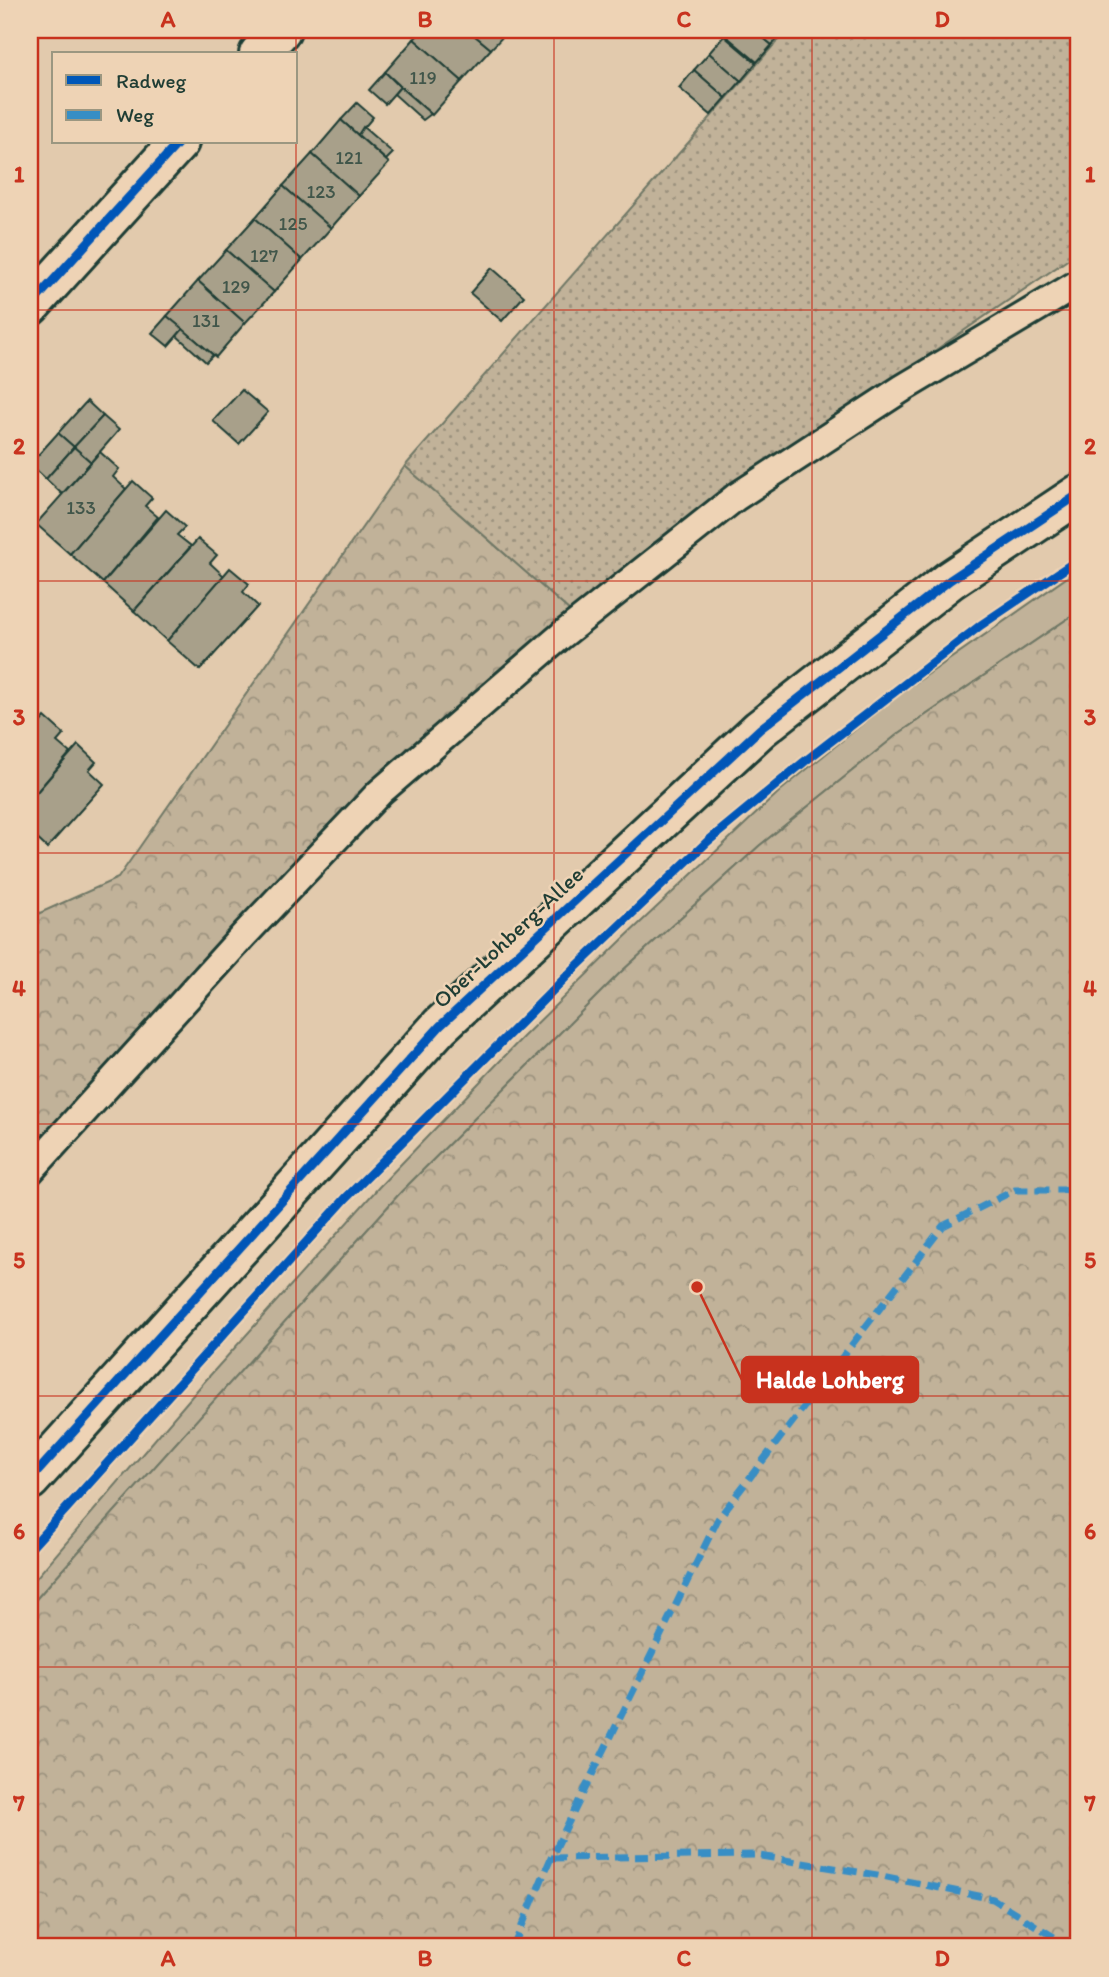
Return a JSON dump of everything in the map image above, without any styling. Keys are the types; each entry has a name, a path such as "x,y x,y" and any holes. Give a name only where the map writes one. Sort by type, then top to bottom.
{"street":[{"path":"261,52 281,30"},
{"path":"30,306 177,144"},
{"name":"Ober-Lohberg-Allee","path":"30,1480 440,1026 760,729 950,580 1079,494"}],"lane":[{"path":"30,1171 244,935 380,792 562,635 736,497 903,388 1079,283"}],"green space":[{"path":"787,30 1079,30 1079,252 810,436 570,611 405,466"},
{"path":"405,466 570,611 381,775 30,1156 31,917 118,878"},
{"path":"1079,569 1079,611 898,734 759,846 620,973 401,1192 30,1606 30,1585 205,1381 379,1187 523,1037 780,791 897,696"},
{"path":"1079,611 1079,1947 30,1947 30,1606 401,1192 620,973 759,846 898,734"}],"building":[{"path":"423,30 468,30 491,49 462,81 414,39"},
{"path":"468,30 509,30 491,49"},
{"path":"729,30 754,30 772,45 757,62 725,35"},
{"path":"754,30 785,30 772,45"},
{"path":"724,36 756,63 741,81 709,53"},
{"path":"414,39 462,81 432,115 385,72"},
{"path":"709,53 741,81 726,98 694,70"},
{"path":"694,70 726,98 711,115 679,88"},
{"path":"385,72 400,87 385,104 369,90"},
{"path":"400,87 431,114 423,120 394,94"},
{"path":"357,103 373,117 358,135 341,120"},
{"path":"341,120 389,163 359,196 312,154"},
{"path":"363,127 393,153 386,160 358,135"},
{"path":"312,154 359,196 331,228 283,186"},
{"path":"283,186 331,228 302,260 255,218"},
{"path":"255,218 302,260 274,292 226,250"},
{"path":"226,250 274,292 245,323 198,281"},
{"path":"492,268 524,296 502,321 470,293"},
{"path":"198,281 245,323 216,357 167,316"},
{"path":"167,316 183,329 168,346 152,333"},
{"path":"183,329 213,355 206,362 177,336"},
{"path":"242,390 268,412 239,444 213,421"},
{"path":"87,401 103,416 74,447 58,433"},
{"path":"103,416 119,430 91,462 74,447"},
{"path":"58,433 74,447 46,479 30,464"},
{"path":"74,447 91,462 62,494 46,479"},
{"path":"100,452 119,469 113,477 126,489 70,554 36,524"},
{"path":"133,481 152,498 145,506 158,517 103,583 70,554"},
{"path":"166,510 185,527 177,535 191,546 134,611 103,583"},
{"path":"198,539 217,555 210,563 224,576 167,641 134,611"},
{"path":"230,568 249,584 243,592 258,606 200,670 167,641"},
{"path":"30,717 38,724 30,734"},
{"path":"45,717 64,734 57,742 70,753 30,800 30,734"},
{"path":"78,745 96,762 89,770 104,784 47,848 30,832 30,800"}],"marked path":[{"path":"513,1947 551,1858 718,1519 943,1226 1015,1190 1079,1190"},
{"path":"551,1858 754,1855 877,1875 993,1899 1070,1947"}],"cycle path":[{"path":"30,306 177,144"},
{"path":"30,1480 440,1026 760,729 950,580 1079,494"},
{"path":"30,1549 346,1198 576,967 707,842 804,762 981,625 1079,559"}],"place":[{"name":"Halde Lohberg","path":"697,1287"}]}
